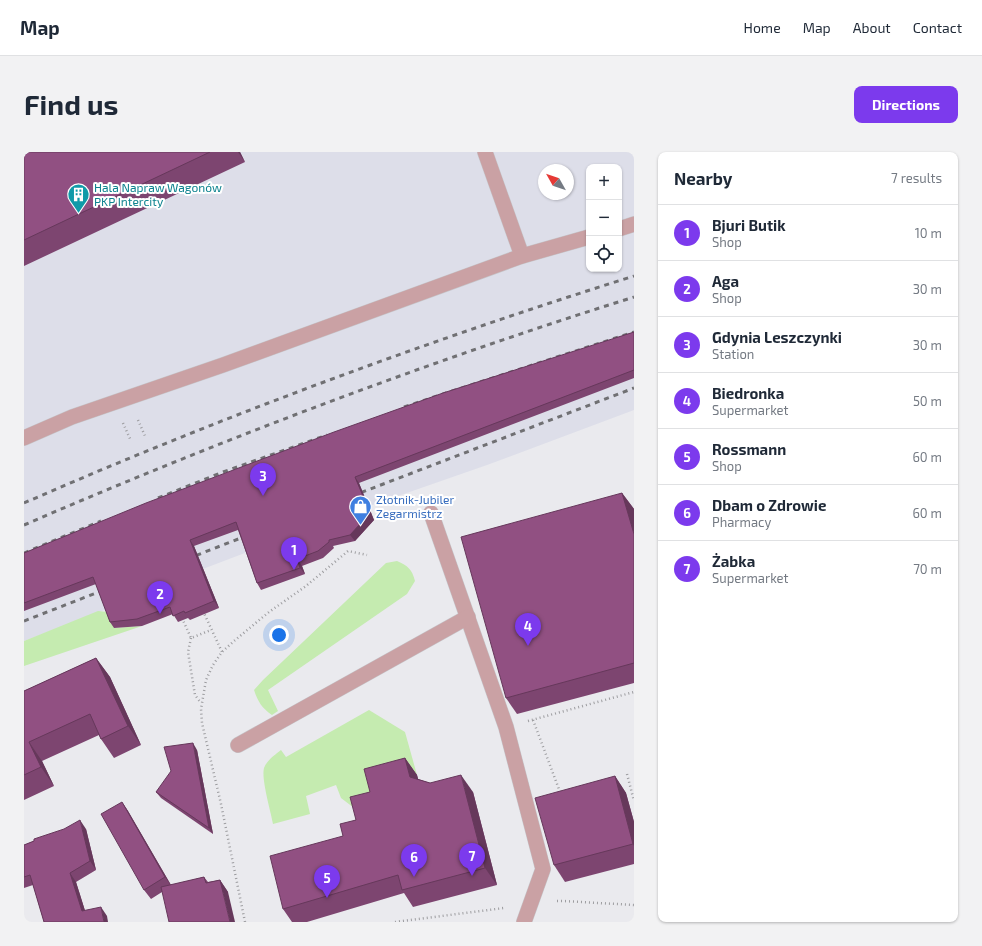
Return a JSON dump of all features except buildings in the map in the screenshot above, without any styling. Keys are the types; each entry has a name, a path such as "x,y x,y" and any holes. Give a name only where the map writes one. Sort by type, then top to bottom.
{"lane":[{"path":"485,152 522,256"},
{"path":"622,228 634,224"},
{"path":"24,438 72,417 223,365 522,256 586,238"},
{"path":"432,513 506,727 543,869 524,922"},
{"path":"238,746 468,617"}],"path":[{"path":"125,428 131,441"},
{"path":"202,610 222,652"},
{"path":"180,613 191,638 188,652 195,695 202,703"},
{"path":"191,638 211,630"},
{"path":"506,727 634,692"},
{"path":"533,720 560,792"},
{"path":"627,774 634,801"},
{"path":"395,922 563,901 634,905"}],"shaded area":[{"path":"24,152 634,152 634,410 487,465 358,510 174,580 175,583 24,641"}],"green space":[{"path":"397,561 409,568 414,577 415,581 407,594 268,690 278,711 272,715 266,710 259,701 254,690 386,563"},
{"path":"98,611 108,612 114,628 142,626 24,666 24,641"},
{"path":"369,710 405,732 417,775 376,786 362,814 341,798 336,785 306,796 310,814 273,824 263,773 264,768 271,758 281,750 286,757"}],"railway":[{"path":"24,503 174,440 326,381 402,353 634,276"},
{"path":"24,525 174,462 326,403 479,348 634,297"},
{"path":"404,407 634,332"},
{"path":"352,496 634,388"},
{"path":"158,498 223,472 327,435"},
{"path":"24,553 101,521"},
{"path":"187,559 251,534"},
{"path":"24,621 109,588"}],"place":[{"name":"Hala Napraw Wagonów PKP Intercity","path":"79,214"},
{"name":"Gdynia Leszczynki","path":"263,496"},
{"name":"Złotnik-Jubiler Zegarmistrz","path":"360,526"},
{"name":"Bjuri Butik","path":"294,570"},
{"name":"Aga","path":"160,614"},
{"name":"Biedronka","path":"528,646"},
{"name":"Żabka","path":"472,876"},
{"name":"Dbam o Zdrowie","path":"414,877"},
{"name":"Rossmann","path":"327,898"}]}
